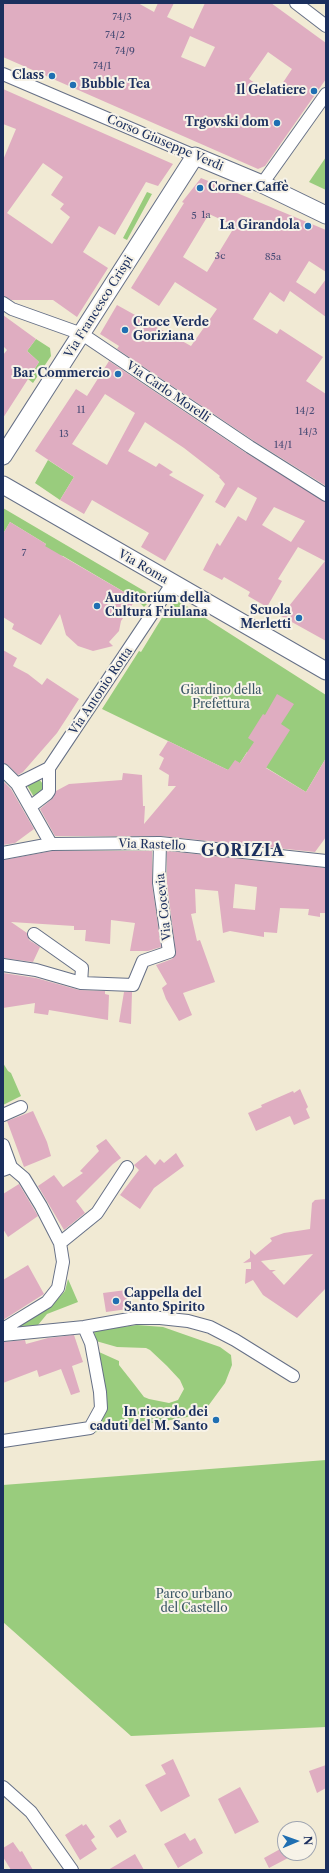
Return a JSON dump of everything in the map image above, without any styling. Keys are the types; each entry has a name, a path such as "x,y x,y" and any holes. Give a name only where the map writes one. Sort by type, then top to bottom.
{"street":[{"path":"296,3 326,26"},
{"name":"Corso Giuseppe Verdi","path":"3,74 262,184 326,215"},
{"path":"262,184 326,94"},
{"name":"Via Francesco Crispi","path":"3,456 195,156"},
{"name":"Via Carlo Morelli","path":"3,303 12,309 82,334 250,447 326,495"},
{"name":"Via Roma","path":"3,485 326,672"},
{"name":"Via Antonio Rotta","path":"18,784 49,768 172,584"},
{"path":"30,807 49,791 49,768"},
{"path":"3,770 18,784 51,844"},
{"name":"Via Rastello","path":"3,852 51,844 160,843 326,861"},
{"name":"Via Cocevia","path":"3,964 36,970 81,983 133,985 143,961 169,952 159,883 160,843"},
{"path":"34,934 82,968 81,983"},
{"path":"3,1115 21,1106"},
{"path":"3,1145 7,1169 24,1178 41,1206 60,1243 63,1262 58,1288 47,1302 3,1329"},
{"path":"60,1243 97,1213 128,1167"},
{"path":"3,1335 84,1327 135,1318 160,1318 188,1321 210,1327 236,1340 293,1376"},
{"path":"3,1441 90,1428 101,1408 100,1392 91,1344 84,1327"},
{"path":"3,1787 32,1812 72,1870"}],"green space":[{"path":"326,157 326,190 309,182"},
{"path":"147,192 152,194 127,240 123,238"},
{"path":"36,339 50,348 51,356 33,383 28,379 39,362 27,351"},
{"path":"48,460 74,477 60,500 35,483"},
{"path":"3,508 146,592 148,603 144,607 136,599 63,556 41,553 46,544 10,522 3,534"},
{"name":"Giardino della Prefettura","path":"174,598 326,695 326,758 306,792 262,765 264,762 247,752 240,763 228,770 102,709 139,651 141,652"},
{"path":"38,778 43,784 42,792 34,797 27,785"},
{"path":"3,1063 11,1073 21,1096 3,1105"},
{"path":"68,1279 78,1302 47,1314 38,1325 13,1330 13,1328 52,1305 65,1291"},
{"path":"137,1325 163,1327 220,1347 231,1355 232,1365 225,1383 203,1413 183,1418 91,1433 98,1427 107,1410 97,1354 99,1352 119,1361 119,1365 144,1397 169,1403 178,1400 184,1389 180,1380 150,1350 146,1348 117,1347 96,1341 94,1332 96,1330"},
{"name":"Parco urbano del Castello","path":"326,1460 326,1727 131,1736 3,1622 3,1485"}],"building":[{"path":"3,3 138,3 154,12 158,3 174,3 167,17 193,29 205,3 271,3 326,43 326,79 265,166 258,169 3,57","holes":["190,36 215,47 205,67 181,57","268,52 292,69 280,87 277,85 271,94 249,79"]},
{"path":"3,89 173,164 158,186 146,182 115,235 99,226 83,252 108,268 77,317 53,300 11,300 3,296 3,160 16,129 3,124","holes":["43,163 63,177 51,195 64,204 60,209 70,217 52,244 7,213"]},
{"path":"201,178 326,230 326,272 309,261 296,282 315,294 326,279 326,317 290,291 284,302 270,292 253,319 277,334 280,329 323,357 306,381 326,394 326,486 254,441 117,349 119,346 100,334 117,305 191,346 217,309 175,282 159,306 131,288 184,203 182,202","holes":["209,214 235,226 207,272 183,257"]},
{"path":"3,315 36,339 27,351 39,362 3,418 3,355 7,350 3,346"},
{"path":"109,361 246,453 326,502 326,641 281,616 325,561 298,547 278,579 282,581 267,607 248,596 250,592 224,577 222,580 203,570 217,543 220,546 238,516 246,521 257,498 238,487 225,508 215,502 225,484 219,477 220,476 184,448 145,422 128,451 156,467 159,463 173,472 169,475 204,495 165,561 141,547 149,533 92,500 84,514 60,500 74,477 35,451 76,389 87,396","holes":["105,394 135,413 107,465 72,444","274,507 305,521 291,542 262,525"]},
{"path":"10,522 46,544 45,546 136,599 121,621 119,631 109,642 113,646 93,651 78,646 66,635 60,614 41,645 12,629 14,624 3,617 3,534"},
{"path":"3,650 17,658 13,666 28,674 42,685 47,678 79,699 57,733 23,772 18,775 8,765 3,763"},
{"path":"277,694 294,704 281,724 290,730 266,768 306,792 326,758 326,837 315,852 161,836 55,836 40,809 53,798 56,791 69,784 122,780 123,773 142,775 143,806 145,806 144,824 176,786 168,786 169,775 159,769 164,758 159,755 168,741 228,770 235,760 240,763 254,742 248,738 263,714 265,715"},
{"path":"3,781 11,789 34,829 15,843 3,845"},
{"path":"52,851 152,851 152,884 161,947 148,951 130,951 135,923 111,920 110,944 85,941 86,930 74,930 74,926 11,922 27,933 29,940 40,947 33,962 3,958 3,860"},
{"path":"167,851 326,868 326,913 320,913 320,917 308,915 309,909 280,908 277,933 264,932 264,937 230,931 223,933 218,891 195,889 196,913 191,914 197,941 200,940 215,982 183,993 192,1015 179,1021 166,999 162,988 167,984 156,965 172,959 176,954 167,883","holes":["235,884 257,887 255,910 233,908"]},
{"path":"3,973 36,978 79,990 105,991 105,994 109,995 108,1020 49,1010 48,1015 34,1013 35,1003 3,1008"},
{"path":"124,992 132,992 131,1024 119,1022"},
{"path":"300,1089 308,1107 306,1109 310,1118 294,1125 290,1116 256,1131 248,1113 262,1107 261,1105 293,1091 294,1093"},
{"path":"33,1111 47,1142 51,1156 24,1167 7,1121"},
{"path":"106,1139 121,1158 76,1201 85,1213 64,1230 38,1186 54,1175 63,1187 83,1173 80,1171 99,1151 96,1146"},
{"path":"176,1153 184,1166 154,1188 140,1209 120,1195 139,1170 134,1165 146,1155 155,1165 160,1159 164,1163"},
{"path":"19,1184 38,1216 8,1237 3,1229 3,1194"},
{"path":"326,1199 326,1288 297,1318 263,1295 253,1280 245,1284 246,1269 251,1269 251,1262 243,1263 250,1258 250,1250 255,1255 272,1241 270,1238 284,1233 310,1229 312,1203 315,1200","holes":["313,1254 284,1285 272,1272 276,1270 270,1270 261,1261"]},
{"path":"28,1265 44,1294 3,1320 3,1280"},
{"name":"Cappella del Santo Spirito","path":"126,1290 128,1309 106,1312 103,1293"},
{"path":"74,1335 83,1362 72,1366 80,1392 71,1395 61,1369 39,1377 37,1370 3,1383 3,1342 25,1340 26,1344 48,1338"},
{"path":"173,1759 190,1796 161,1812 145,1785 166,1774 161,1765"},
{"path":"326,1765 326,1788 317,1793 309,1771"},
{"path":"240,1787 259,1822 235,1834 218,1799"},
{"path":"120,1819 127,1832 117,1838 109,1826"},
{"path":"82,1824 83,1826 86,1824 95,1837 91,1840 97,1849 80,1860 65,1835"},
{"path":"185,1833 190,1841 195,1838 203,1853 178,1868 164,1844"},
{"path":"13,1842 20,1852 22,1851 33,1870 11,1870 3,1857 3,1848"},
{"path":"277,1851 277,1861 282,1861 269,1868 264,1858"},
{"path":"135,1854 144,1870 108,1870"}],"place":[{"name":"Class","path":"52,76"},
{"name":"Bubble Tea","path":"73,85"},
{"name":"Il Gelatiere","path":"314,91"},
{"name":"Trgovski dom","path":"277,123"},
{"name":"Corner Caffè","path":"200,188"},
{"name":"La Girandola","path":"308,226"},
{"name":"Croce Verde Goriziana","path":"125,330"},
{"name":"Bar Commercio","path":"118,374"},
{"name":"Auditorium della Cultura Friulana","path":"97,606"},
{"name":"Scuola Merletti","path":"299,618"},
{"name":"Cappella del Santo Spirito","path":"116,1301"},
{"name":"In ricordo dei caduti del M. Santo","path":"216,1420"}],"district":[{"name":"GORIZIA","path":"243,851"}]}
